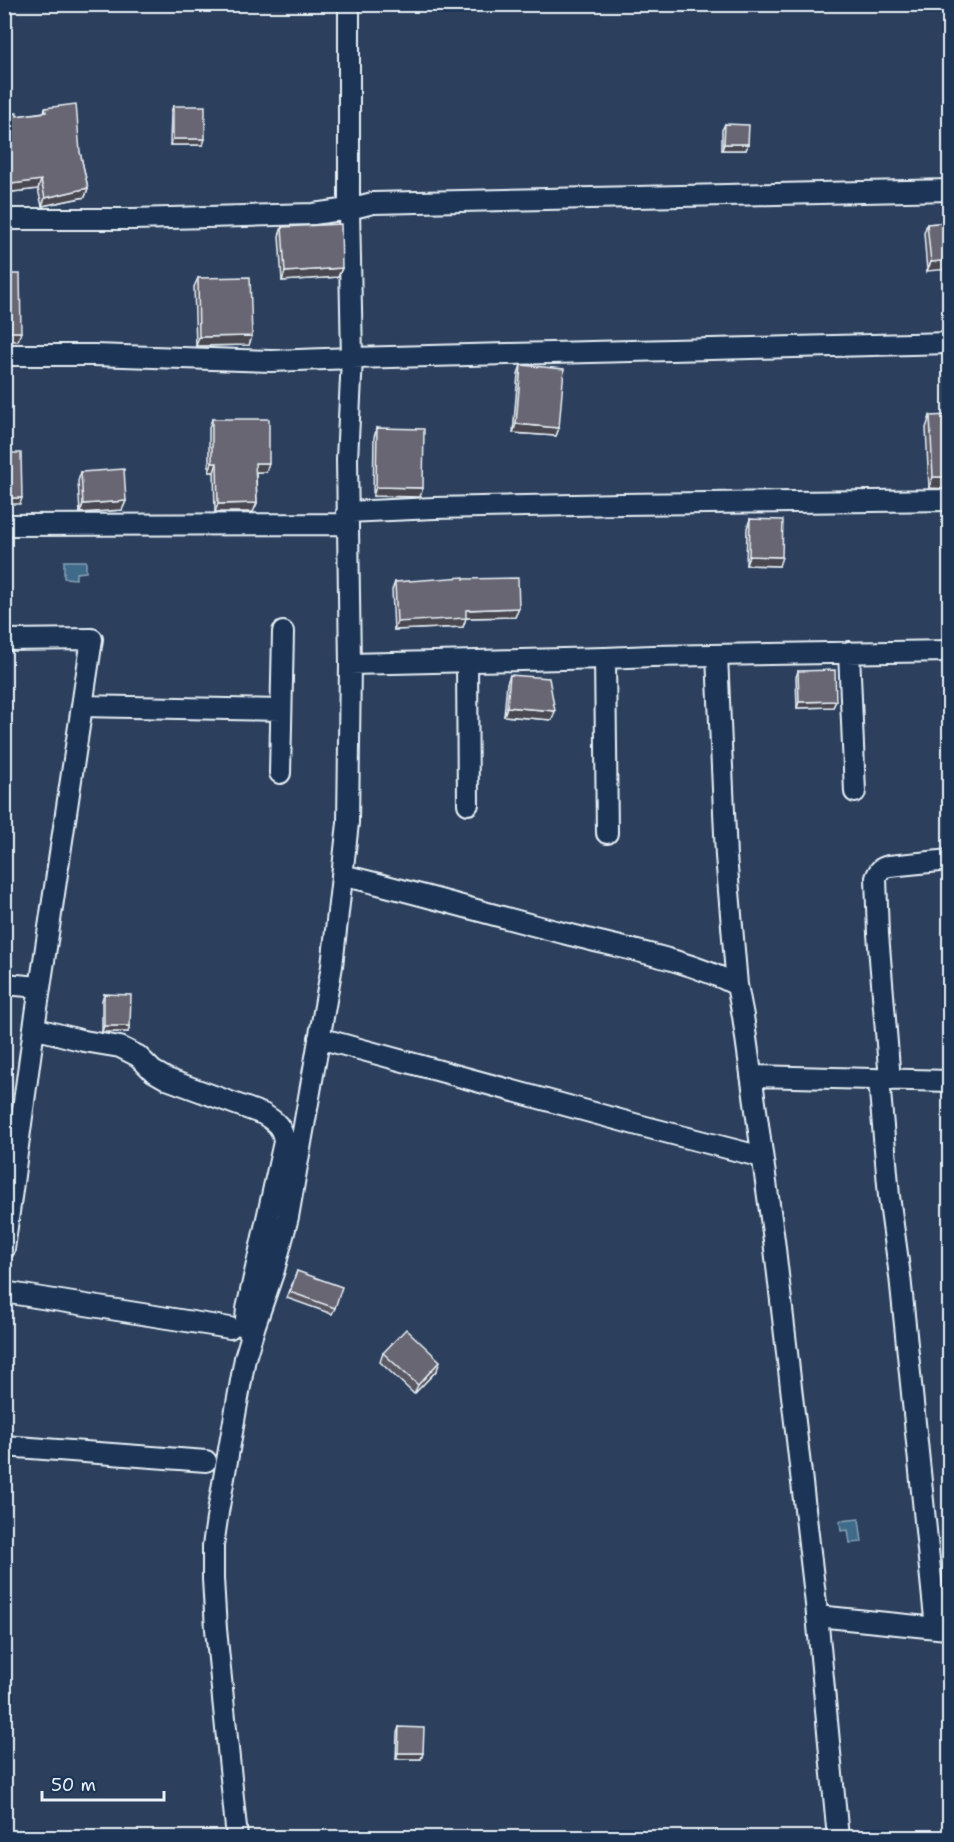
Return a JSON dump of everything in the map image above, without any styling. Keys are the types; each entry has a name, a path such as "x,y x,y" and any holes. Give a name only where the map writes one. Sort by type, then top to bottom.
{"street":[{"path":"237,1838 216,1629 213,1546 245,1358 274,1270 288,1217 332,966 348,823 350,664 347,459 351,358 349,4"},
{"path":"4,219 133,219 313,214 373,203 950,190"},
{"path":"4,355 94,355 272,361 950,343"},
{"path":"4,525 347,518 434,508 950,500"},
{"path":"280,773 283,632"},
{"path":"4,640 92,639 34,1028 4,1249"},
{"path":"350,664 950,651"},
{"path":"849,652 855,792"},
{"path":"717,656 726,856 737,985 774,1240 817,1616 838,1838"},
{"path":"605,658 608,833"},
{"path":"467,662 468,804"},
{"path":"82,706 281,710"},
{"path":"817,1616 943,1628 889,1196 876,878 878,871 883,867 950,860"},
{"path":"342,875 698,967 737,985"},
{"path":"4,984 40,987"},
{"path":"34,1028 84,1041 120,1047 138,1056 153,1071 167,1079 263,1114 275,1121 281,1129 285,1142 247,1309 245,1358"},
{"path":"319,1038 762,1157"},
{"path":"751,1076 950,1081"},
{"path":"4,1293 230,1328"},
{"path":"4,1446 206,1461"}],"water":[{"path":"64,561 86,561 86,572 76,573 76,579 64,578"},
{"path":"859,1519 862,1542 850,1543 848,1530 841,1531 840,1521"}],"building":[{"path":"76,104 80,152 88,188 45,198 41,180 4,185 4,114 17,113 17,116 46,112 45,108"},
{"path":"173,106 205,106 205,139 173,139"},
{"path":"725,124 749,125 748,144 724,144"},
{"path":"950,222 950,260 931,262 927,224"},
{"path":"341,224 342,268 285,272 282,227"},
{"path":"4,274 20,274 21,332 4,332"},
{"path":"250,277 252,336 199,337 198,278"},
{"path":"521,365 564,369 559,428 516,424"},
{"path":"950,415 950,477 933,477 930,416"},
{"path":"212,419 269,419 269,463 255,463 257,503 218,504 217,463 212,463"},
{"path":"377,428 424,429 423,488 376,487"},
{"path":"4,453 21,453 22,498 4,498"},
{"path":"124,469 126,501 83,504 81,472"},
{"path":"750,519 783,520 782,557 749,556"},
{"path":"464,577 464,579 518,578 519,608 466,610 466,618 397,622 395,582"},
{"path":"835,670 836,701 799,702 798,671"},
{"path":"510,675 549,678 555,711 507,707"},
{"path":"104,994 131,995 130,1026 104,1026"},
{"path":"297,1271 342,1287 335,1308 290,1292"},
{"path":"406,1329 440,1361 418,1385 383,1353"},
{"path":"399,1727 424,1728 423,1753 398,1753"}]}
